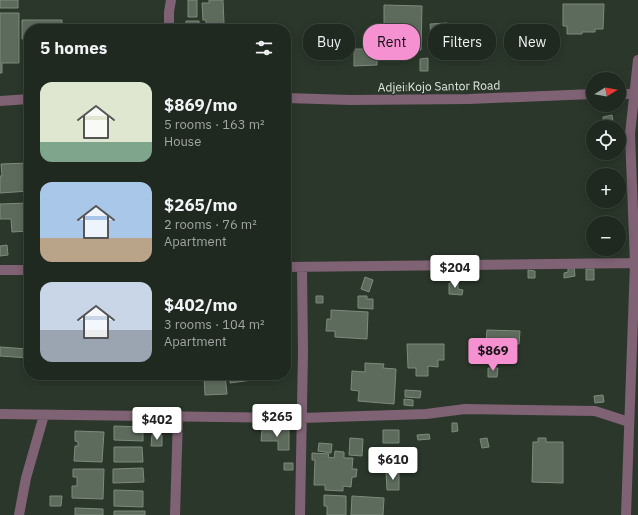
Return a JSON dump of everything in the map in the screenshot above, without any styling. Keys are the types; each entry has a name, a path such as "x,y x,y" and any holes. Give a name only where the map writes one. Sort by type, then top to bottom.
{"street":[{"path":"169,24 171,0"},
{"path":"626,515 635,263 630,134 636,93 638,60"},
{"path":"626,94 636,93"},
{"name":"Adjei Kojo Santor Road","path":"291,98 351,100 469,99 586,94"},
{"path":"0,101 24,99"},
{"path":"291,267 635,263"},
{"path":"300,515 303,352 302,267"},
{"path":"0,270 24,270"},
{"path":"0,414 301,418 426,414 465,408 595,412 629,422"},
{"path":"19,515 26,478 44,415"},
{"path":"175,515 178,416"}],"building":[{"path":"0,0 18,0 18,8 0,8"},
{"path":"188,0 197,0 197,17 188,17"},
{"path":"209,0 223,0 224,24 206,24 206,20 203,20 202,3 209,3"},
{"path":"563,4 604,4 603,29 595,29 595,32 582,32 582,34 567,34 567,26 563,26"},
{"path":"384,5 422,6 421,50 420,24 384,24"},
{"path":"0,13 19,13 19,63 2,63 2,73 0,73"},
{"path":"22,20 62,20 62,24 24,24 24,39 22,39"},
{"path":"186,21 199,21 199,24 186,24"},
{"path":"355,49 363,49 363,60 377,60 377,65 354,66"},
{"path":"428,58 428,71 420,71 420,59"},
{"path":"410,85 410,90 394,92 393,88"},
{"path":"612,115 613,120 603,120 603,117"},
{"path":"24,163 24,191 0,193 0,176 2,176 1,164"},
{"path":"24,203 24,231 12,232 11,219 0,219 0,204"},
{"path":"7,245 8,255 0,256 0,246"},
{"path":"574,267 575,276 564,278 564,273 568,272 568,268"},
{"path":"586,269 594,269 594,280 586,280"},
{"path":"528,270 535,271 535,278 528,278"},
{"path":"365,277 373,280 369,292 361,289"},
{"path":"449,283 458,283 458,289 463,290 462,295 449,294"},
{"path":"316,296 323,296 323,303 316,303"},
{"path":"358,296 367,296 367,299 373,299 373,309 358,308"},
{"path":"331,310 368,312 367,339 335,337 335,331 326,331 327,319 331,319"},
{"path":"487,330 520,331 519,344 486,343"},
{"path":"407,344 444,344 444,360 438,360 438,367 428,366 428,376 416,376 416,368 408,368"},
{"path":"0,347 24,349 24,358 0,356"},
{"path":"365,363 384,364 383,368 396,369 394,404 358,401 359,391 351,390 352,371 365,372"},
{"path":"488,368 498,368 497,377 488,377"},
{"path":"204,380 226,380 227,394 205,395"},
{"path":"230,380 252,380 230,383"},
{"path":"405,390 421,391 420,398 405,397"},
{"path":"603,395 604,402 595,403 594,396"},
{"path":"404,399 413,400 413,406 404,405"},
{"path":"452,423 457,423 458,431 452,432"},
{"path":"114,426 143,427 143,441 114,440"},
{"path":"262,430 289,430 289,450 278,450 278,441 261,441"},
{"path":"383,430 399,430 399,443 383,443"},
{"path":"75,431 104,432 102,462 74,461 75,446 78,446 78,442 75,441"},
{"path":"429,434 430,439 418,440 417,435"},
{"path":"152,435 162,435 162,446 151,446"},
{"path":"350,438 363,439 362,456 349,455"},
{"path":"487,438 489,447 482,448 480,439"},
{"path":"538,438 546,438 546,442 563,442 563,483 532,482 533,442 538,442"},
{"path":"319,443 332,444 331,453 318,451"},
{"path":"114,447 142,447 143,462 114,462"},
{"path":"335,451 344,452 344,458 353,458 352,469 357,469 356,477 352,477 351,487 343,486 343,491 325,490 325,485 314,485 315,460 312,460 312,453 329,454 328,457 334,458"},
{"path":"284,463 293,463 293,470 284,470"},
{"path":"143,468 144,482 113,483 113,469"},
{"path":"73,469 104,469 103,499 72,498 72,486 77,486 77,477 73,477"},
{"path":"399,471 399,490 387,490 386,472"},
{"path":"114,490 143,491 143,507 114,506"},
{"path":"324,495 346,496 346,515 327,515 327,506 324,506"},
{"path":"50,496 62,496 61,506 50,506"},
{"path":"352,496 384,498 383,515 351,515"},
{"path":"75,508 103,509 103,515 75,515"},
{"path":"114,511 145,511 145,515 114,515"}]}
